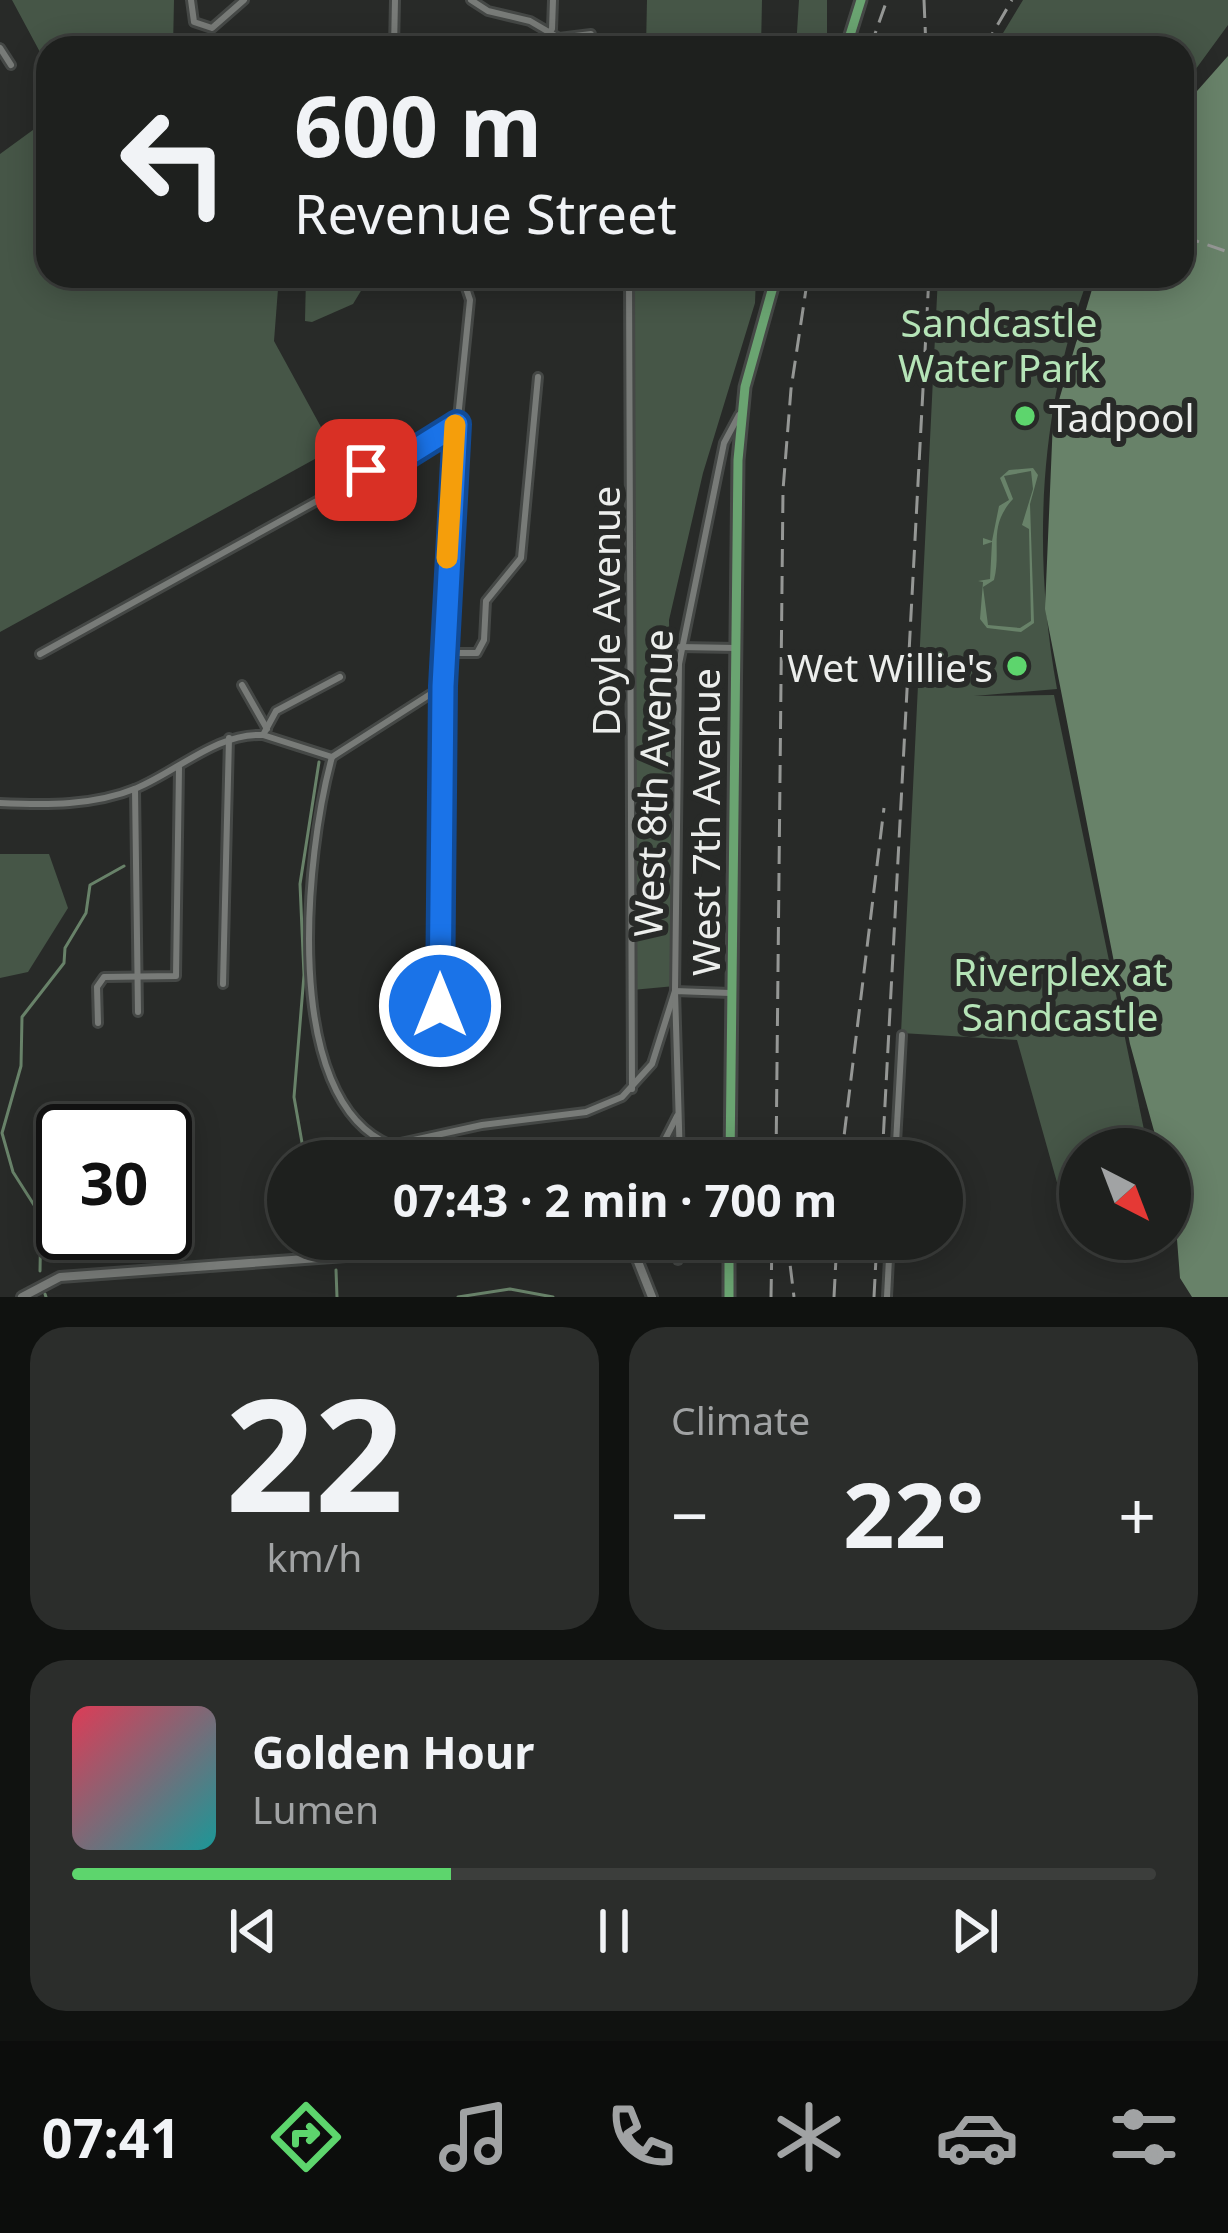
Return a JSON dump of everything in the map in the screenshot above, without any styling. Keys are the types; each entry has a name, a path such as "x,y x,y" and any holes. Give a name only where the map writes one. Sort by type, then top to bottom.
{"main road":[{"path":"850,36 861,0"},
{"name":"West 8th Avenue","path":"741,412 773,288"},
{"name":"West 7th Avenue","path":"730,1140 741,412"},
{"path":"729,1297 730,1260"}],"street":[{"path":"191,0 194,22 212,28 244,0"},
{"path":"394,0 394,36"},
{"path":"471,0 554,36"},
{"path":"550,34 553,0"},
{"path":"575,36 591,34"},
{"path":"0,48 11,65"},
{"path":"440,1036 444,653 457,424 470,300 466,288"},
{"name":"Doyle Avenue","path":"629,288 632,1089"},
{"path":"444,653 471,654 482,647 486,601 521,558 538,377"},
{"name":"West 8th Avenue","path":"680,1140 675,991 680,647 724,443 741,412"},
{"path":"40,654 457,424"},
{"path":"680,647 736,648"},
{"path":"265,732 276,711 340,677"},
{"path":"242,685 265,732"},
{"path":"443,686 332,757 312,847 308,928 315,1011 330,1077 341,1106 358,1129 391,1145 482,1125 586,1112 632,1089 658,1052 675,991 733,993"},
{"path":"0,803 52,805 135,789 229,738 265,732 332,757"},
{"path":"223,984 229,738"},
{"path":"98,1023 97,987 104,977 176,976 179,768"},
{"path":"135,789 138,1012"},
{"path":"896,1140 902,1035"},
{"path":"669,1140 680,1107"},
{"path":"22,1297 60,1277 293,1260"},
{"path":"637,1260 652,1297"},
{"path":"887,1297 889,1260"}],"green space":[{"path":"12,0 174,0 173,36 36,36 36,45"},
{"path":"647,0 762,0 761,36 646,36"},
{"path":"799,0 827,0 827,36 797,36"},
{"path":"1023,0 1228,0 1228,25 1194,72 1194,36 1001,36"},
{"path":"36,128 36,288 278,288 274,341 333,449 0,632 0,154"},
{"path":"306,288 363,288 353,304 305,321"},
{"path":"634,288 756,288 703,473 669,620 675,986 632,990 628,295"},
{"name":"Sandcastle Water Park","path":"937,288 1085,288 1059,377 1045,480 1044,585 1057,689 974,696 1054,695 1144,1128 1059,1128 1058,1186 1017,1040 901,1033"},
{"path":"0,854 49,854 68,908 28,972 0,978"}],"shaded area":[{"path":"1228,56 1228,1297 1192,1297 1180,1278 1179,1260 1191,1260 1191,1128 1153,1128 1130,1044 1045,609 1053,420 1092,288 1194,288 1194,94"},
{"path":"1033,468 1038,475 1030,504 1034,623 1021,632 987,628 980,619 983,582 978,581 990,579 992,542 983,545 983,538 992,541 999,506 1009,500 1000,478 1009,470","holes":["1031,471 1033,489 1022,525 1029,529 1031,621 1020,628 988,625 983,587 994,580 1000,519 1013,499 1004,476"]}],"waterway":[{"path":"302,1140 294,1097 304,975 300,884 319,762"},
{"path":"40,1271 41,1216 13,1172 2,1133 21,1066 22,1017 64,963 65,948 86,913 90,885 124,866"},
{"path":"336,1270 337,1297"},
{"path":"458,1297 510,1289 553,1297"}],"railway":[{"path":"874,36 887,0"},
{"path":"924,0 926,36"},
{"path":"991,36 1012,0"},
{"path":"1194,240 1228,252"},
{"path":"776,1140 783,490 806,288"},
{"path":"883,1140 928,288"},
{"path":"844,1140 884,808"},
{"path":"771,1297 772,1260"},
{"path":"790,1260 794,1297"},
{"path":"834,1297 836,1260"},
{"path":"874,1297 876,1260"}],"slow traffic":[{"path":"447,558 455,425"}],"place":[{"name":"Tadpool","path":"1025,416"},
{"name":"Wet Willie's","path":"1017,666"}],"route":[{"path":"366,470 409,454 457,424 448,517 443,686 440,1006"}],"park label":[{"name":"Riverplex at Sandcastle","path":"1060,992"}]}
